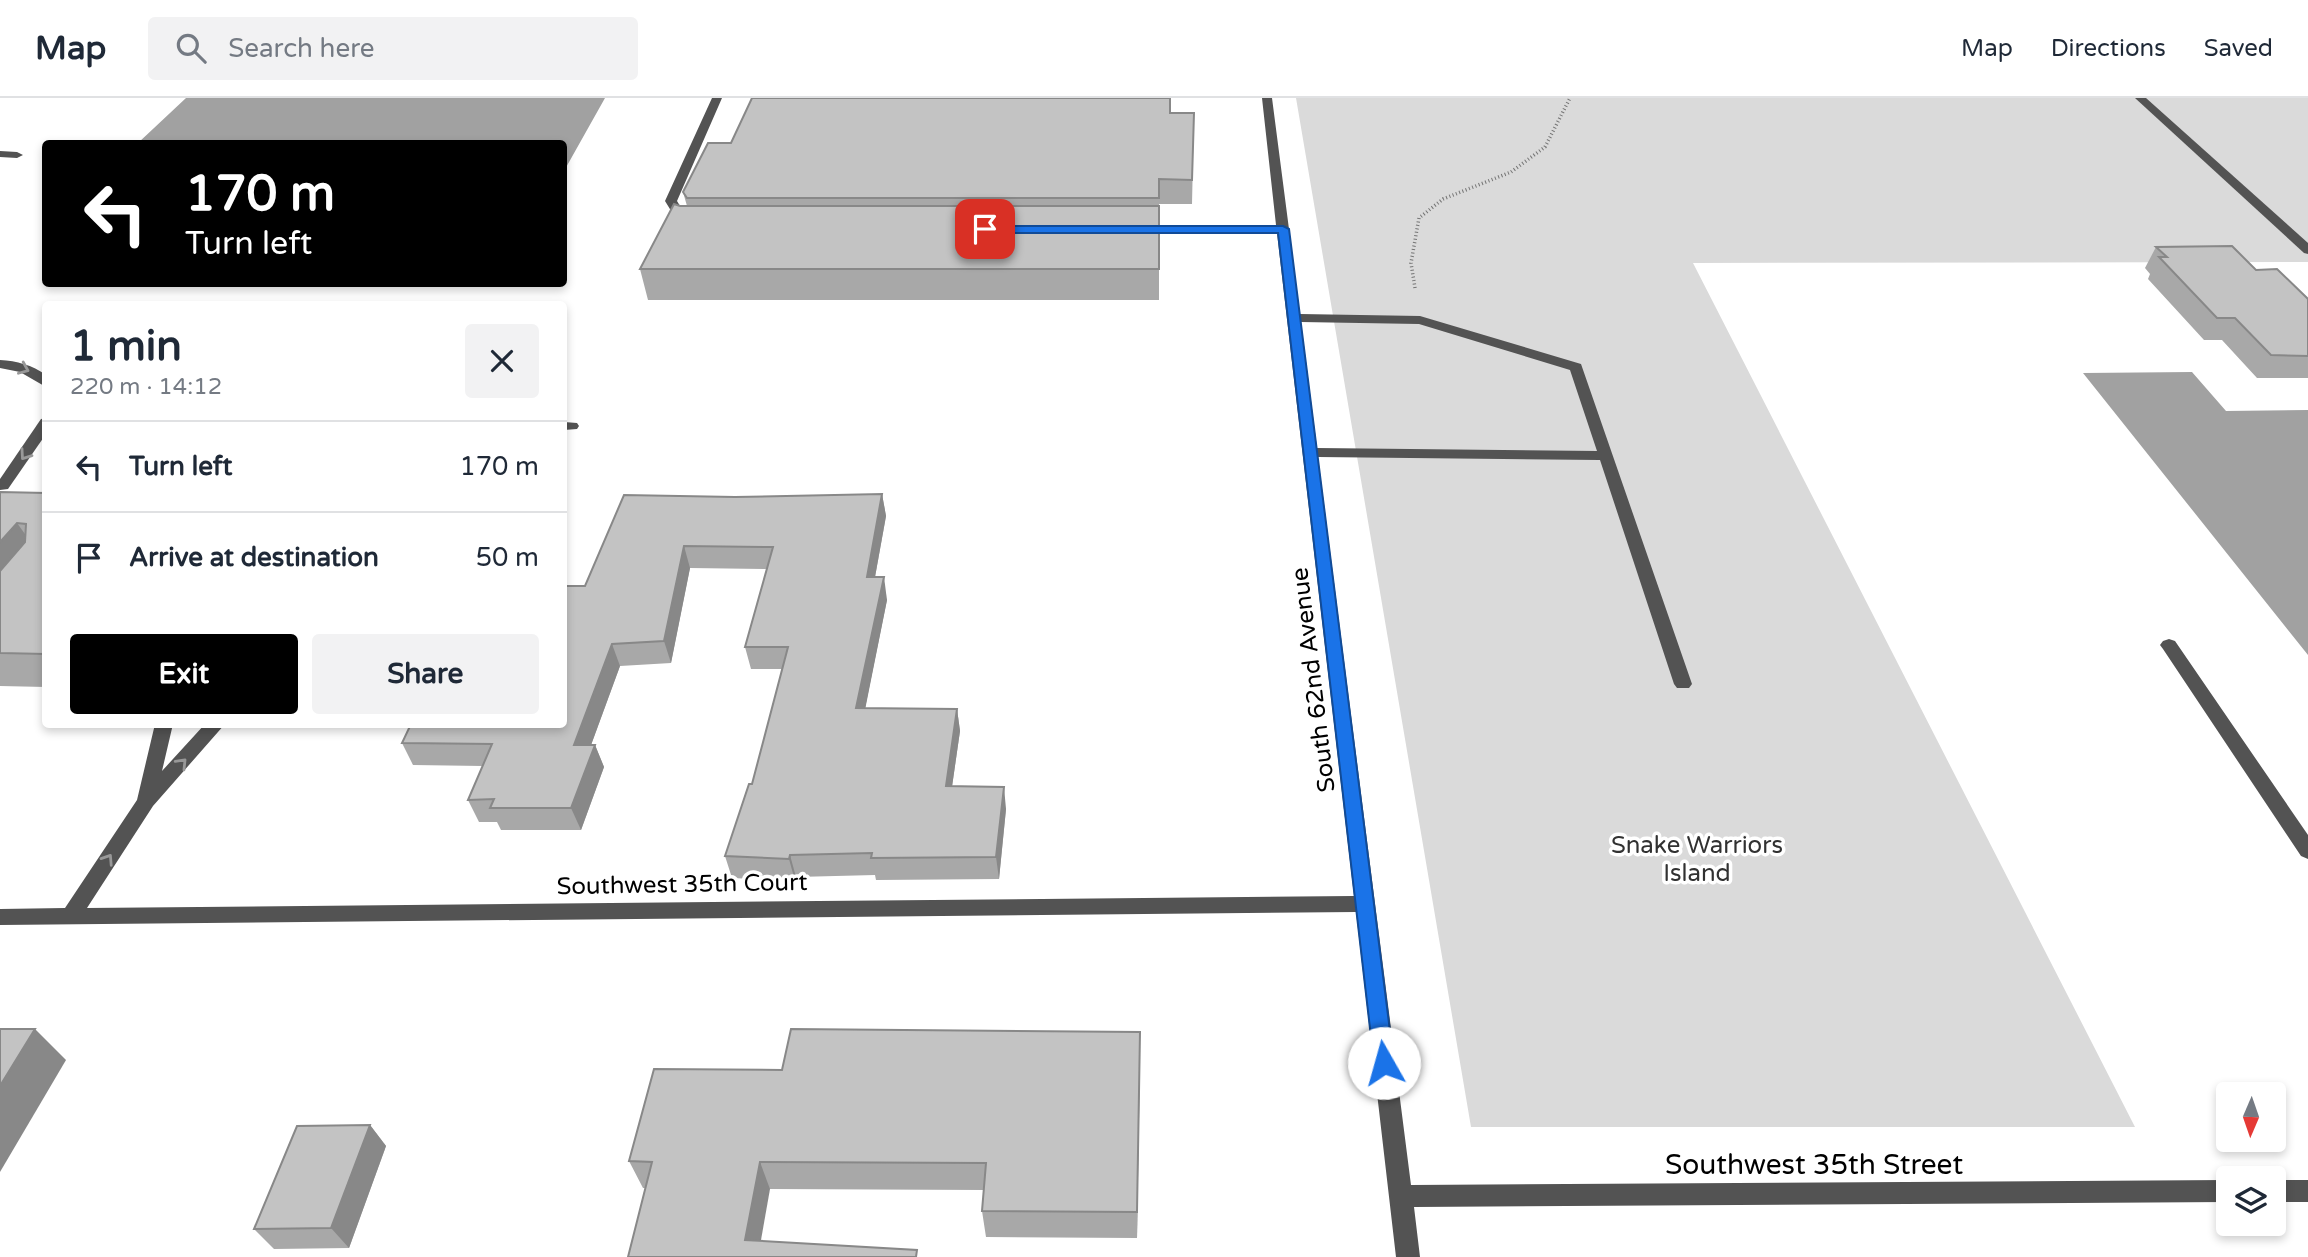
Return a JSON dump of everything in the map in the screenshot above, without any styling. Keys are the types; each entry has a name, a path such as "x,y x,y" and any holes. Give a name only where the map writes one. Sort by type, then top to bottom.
{"street":[{"path":"701,229 687,229 671,201 717,98"},
{"name":"South 62nd Avenue","path":"1267,98 1408,1257"},
{"path":"2140,98 2308,250"},
{"path":"0,155 17,155"},
{"path":"1117,229 1283,229"},
{"path":"1294,317 1420,320 1576,368 1683,684"},
{"path":"0,364 21,368 42,378"},
{"path":"1,489 42,428"},
{"path":"1310,452 1606,456"},
{"path":"2169,645 2308,851"},
{"path":"146,801 163,728"},
{"path":"71,916 146,801 212,728"},
{"name":"Southwest 35th Court","path":"0,917 1365,904"},
{"name":"Southwest 35th Street","path":"1400,1196 2216,1191"},
{"path":"2286,1191 2308,1191"}],"path":[{"path":"1417,298 1411,263 1419,218 1443,199 1511,172 1545,147 1570,98"}],"green space":[{"name":"Snake Warriors Island","path":"1296,98 2308,98 2308,262 1693,263 2135,1127 1471,1127"}],"shaded area":[{"path":"186,98 605,98 567,166 567,140 141,140"},
{"path":"2192,372 2226,411 2308,410 2308,655 2083,373"}],"building":[{"path":"752,98 1170,98 1170,113 1194,113 1192,180 1159,179 1159,198 687,198 683,192 708,143 731,143"},
{"path":"674,204 1159,206 1159,269 640,269"},
{"path":"2232,246 2256,270 2277,269 2308,299 2308,356 2271,355 2235,318 2217,318 2159,257 2167,257 2156,247"},
{"path":"0,492 42,493 42,654 0,653 0,571 25,542 26,524 17,523 0,542"},
{"path":"882,494 867,577 884,577 856,708 957,709 946,786 1004,787 996,857 871,858 872,853 790,855 789,859 725,856 749,784 752,784 788,647 745,647 773,547 684,546 664,641 612,644 574,745 595,745 571,808 490,808 494,799 468,800 492,744 402,743 409,728 567,728 567,586 585,586 624,495 735,497"},
{"path":"0,1029 35,1029 0,1086"},
{"path":"791,1029 1140,1032 1137,1212 982,1211 986,1163 760,1162 745,1240 917,1250 916,1257 628,1257 652,1162 629,1161 654,1069 782,1070"},
{"path":"370,1125 331,1228 254,1229 297,1126"}],"route":[{"path":"985,229 1283,229 1384,1063"}]}
